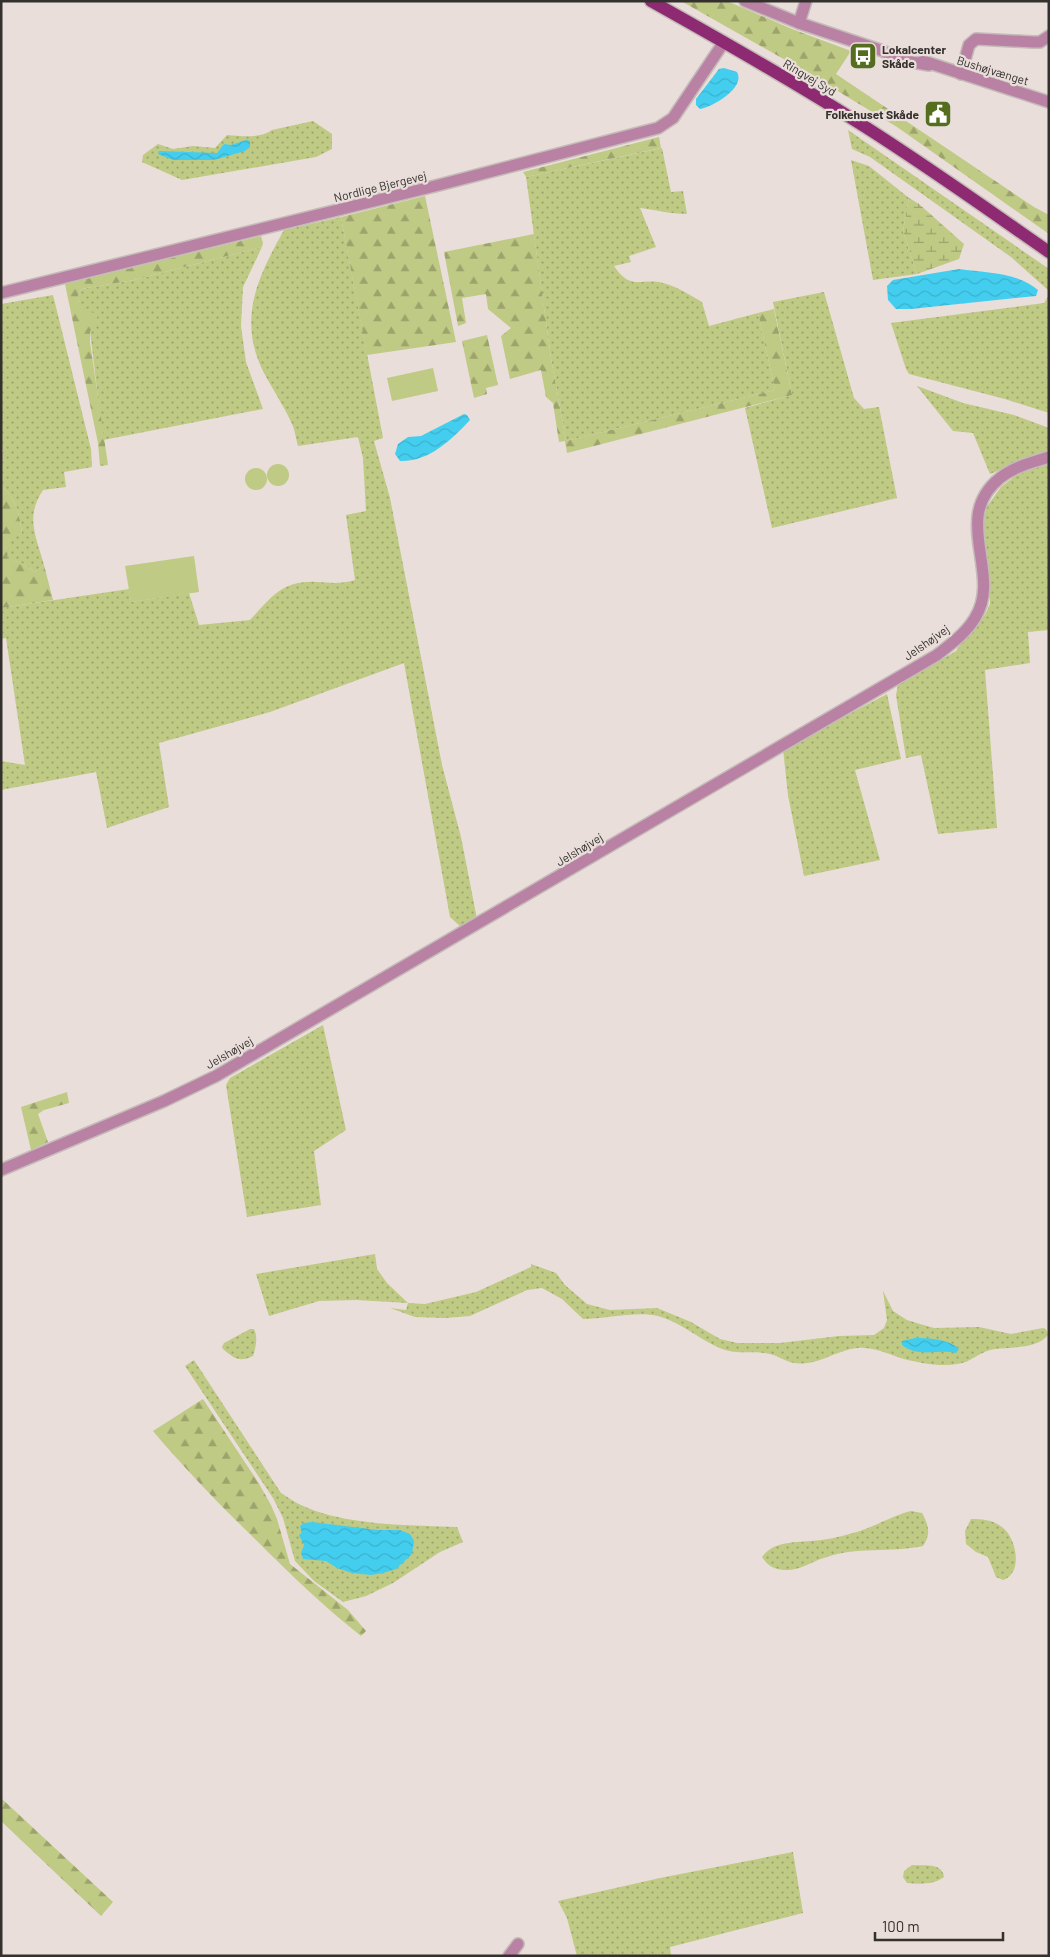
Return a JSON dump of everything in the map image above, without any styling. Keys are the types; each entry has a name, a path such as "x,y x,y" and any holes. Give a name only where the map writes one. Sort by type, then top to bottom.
{"main road":[{"name":"Ringvej Syd","path":"651,1 851,118 1049,252"}],"street":[{"name":"Bushøjvænget","path":"746,1 799,23 883,51 900,60 929,65 961,74 1049,102"},
{"path":"799,23 806,1"},
{"path":"961,74 969,45 976,39 1040,42 1049,36"},
{"name":"Nordlige Bjergevej","path":"1,294 435,186 658,128 673,118 724,42"},
{"name":"Jelshøjvej","path":"1,1170 164,1101 216,1076 937,655 965,631 976,617 981,605 983,577 977,519 978,510 986,493 1000,478 1009,472 1049,457"},
{"path":"509,1956 518,1944"}],"green space":[{"path":"681,1 727,1 792,29 851,51 836,74 1034,207 1049,215 1049,234 897,127 803,70"},
{"path":"313,121 332,134 332,149 316,157 182,180 142,162 143,155 158,144 173,149 193,146 215,148 227,135 256,136 272,130"},
{"path":"848,130 1049,269 1049,291 1011,257 870,157 852,149"},
{"path":"659,137 661,148 526,177 523,172"},
{"path":"662,148 671,192 683,191 687,214 640,208 656,247 629,256 631,262 614,266 626,279 637,282 668,284 702,302 709,326 758,313 775,390 566,441 551,358 526,177"},
{"path":"851,160 869,166 909,198 903,231 917,274 873,280"},
{"path":"425,196 456,342 367,355 341,217"},
{"path":"909,198 919,204 964,244 959,259 917,274 903,231"},
{"path":"341,217 383,438 374,441 390,498 442,765 461,837 477,919 461,927 450,917 404,663 270,712 159,743 169,807 107,828 96,772 1,790 1,761 25,765 6,638 1,639 1,608 129,589 131,602 189,593 199,625 250,620 272,597 286,587 295,584 305,582 341,583 355,580 346,515 366,511 363,458 358,437 298,446 292,424 264,373 256,354 251,317 259,282 284,230"},
{"path":"534,234 551,358 566,441 775,390 758,313 774,309 792,395 567,453 565,441 559,442 553,403 546,397 541,370 510,379 501,336 511,328 488,309 486,294 462,298 466,323 458,326 444,252"},
{"path":"261,236 262,247 134,280 81,289 78,296 82,306 97,314 97,324 90,331 90,342 108,465 100,466 98,443 65,284"},
{"path":"262,247 243,287 241,326 246,362 263,409 103,440 90,331 86,311 80,304 78,296 81,289 134,280"},
{"path":"824,292 854,398 864,409 879,407 897,498 772,528 745,408 792,395 773,302"},
{"path":"53,295 91,449 92,467 64,472 66,487 43,490 34,509 33,518 35,536 44,565 35,572 23,564 6,558 10,537 22,533 14,501 1,487 1,456 3,450 1,449 1,304"},
{"path":"1049,295 1049,413 1005,399 909,374 906,369 891,323 1044,303"},
{"path":"487,335 498,385 486,388 487,394 474,398 462,341"},
{"path":"433,368 438,391 392,401 387,378"},
{"path":"917,386 963,403 1014,415 1049,428 1049,450 990,474 973,433 953,431"},
{"path":"1049,462 1049,630 1028,632 1030,663 985,670 997,828 938,834 921,755 906,758 896,695 898,685 956,651 969,631 985,615 990,604 983,527 986,508 1001,487 1019,473"},
{"path":"278,464 286,467 289,475 286,483 278,486 270,483 267,475 270,467"},
{"path":"256,468 264,471 267,479 264,487 256,490 248,487 245,479 248,471"},
{"path":"1,487 14,501 22,533 10,538 7,558 23,564 35,572 44,565 53,600 1,608"},
{"path":"194,556 199,592 131,602 125,566"},
{"path":"887,694 901,759 855,770 880,860 804,876 788,795 783,749"},
{"path":"323,1025 346,1130 314,1151 321,1205 247,1217 226,1085 230,1078"},
{"path":"67,1092 69,1103 44,1110 38,1114 48,1142 31,1150 21,1107"},
{"path":"375,1254 377,1269 387,1283 408,1303 356,1300 319,1301 269,1316 256,1274"},
{"path":"531,1264 556,1273 565,1285 587,1304 610,1310 657,1308 691,1322 720,1339 737,1343 780,1343 839,1336 874,1335 884,1328 887,1320 883,1291 893,1311 907,1320 934,1328 979,1327 1011,1334 1043,1328 1046,1329 1048,1335 1043,1340 1031,1345 990,1350 962,1363 951,1365 917,1362 864,1348 847,1350 813,1362 795,1363 770,1354 734,1352 722,1349 675,1322 658,1316 640,1314 583,1319 562,1299 542,1288 527,1290 470,1316 445,1318 415,1317 390,1308 406,1310 408,1303 425,1304 476,1292 531,1267"},
{"path":"250,1329 254,1329 256,1335 256,1346 253,1356 237,1359 223,1349 224,1343"},
{"path":"194,1360 281,1493 301,1505 318,1512 357,1521 398,1525 457,1527 463,1542 440,1552 393,1583 366,1596 343,1602 314,1581 295,1561 283,1518 273,1498 185,1366"},
{"path":"203,1399 271,1505 290,1564 348,1610 366,1631 361,1636 293,1577 228,1513 153,1431"},
{"path":"911,1511 922,1513 926,1522 928,1534 923,1546 836,1554 790,1570 774,1568 762,1557 778,1545 843,1536"},
{"path":"971,1519 991,1521 1007,1532 1016,1555 1014,1570 1010,1576 1003,1580 996,1577 988,1557 976,1552 966,1544 965,1531"},
{"path":"1,1798 113,1902 101,1916 1,1821"},
{"path":"793,1852 803,1913 670,1947 671,1956 577,1956 567,1918 558,1901 660,1878"},
{"path":"912,1865 936,1867 943,1872 944,1877 931,1883 907,1883 903,1877 904,1871"}],"water":[{"path":"724,68 737,72 737,84 719,101 700,109 696,105 696,99 719,69"},
{"path":"246,140 250,141 250,147 245,151 214,160 173,160 158,154 159,151 217,153 224,144 231,145"},
{"path":"959,269 1011,276 1030,284 1038,290 1036,296 911,309 896,309 888,300 887,286 893,280"},
{"path":"464,414 470,420 447,442 430,454 420,458 400,461 395,454 398,444 408,437 421,436"},
{"path":"915,1338 944,1341 959,1349 956,1353 921,1352 908,1349 902,1345 902,1341"},
{"path":"312,1522 378,1530 400,1530 410,1534 414,1541 412,1554 396,1569 371,1575 352,1573 337,1568 326,1561 303,1559 301,1553 304,1545 299,1535 302,1533 300,1526 304,1523"}],"place":[{"name":"Lokalcenter Skåde","path":"863,56"},
{"name":"Folkehuset Skåde","path":"938,114"}]}
